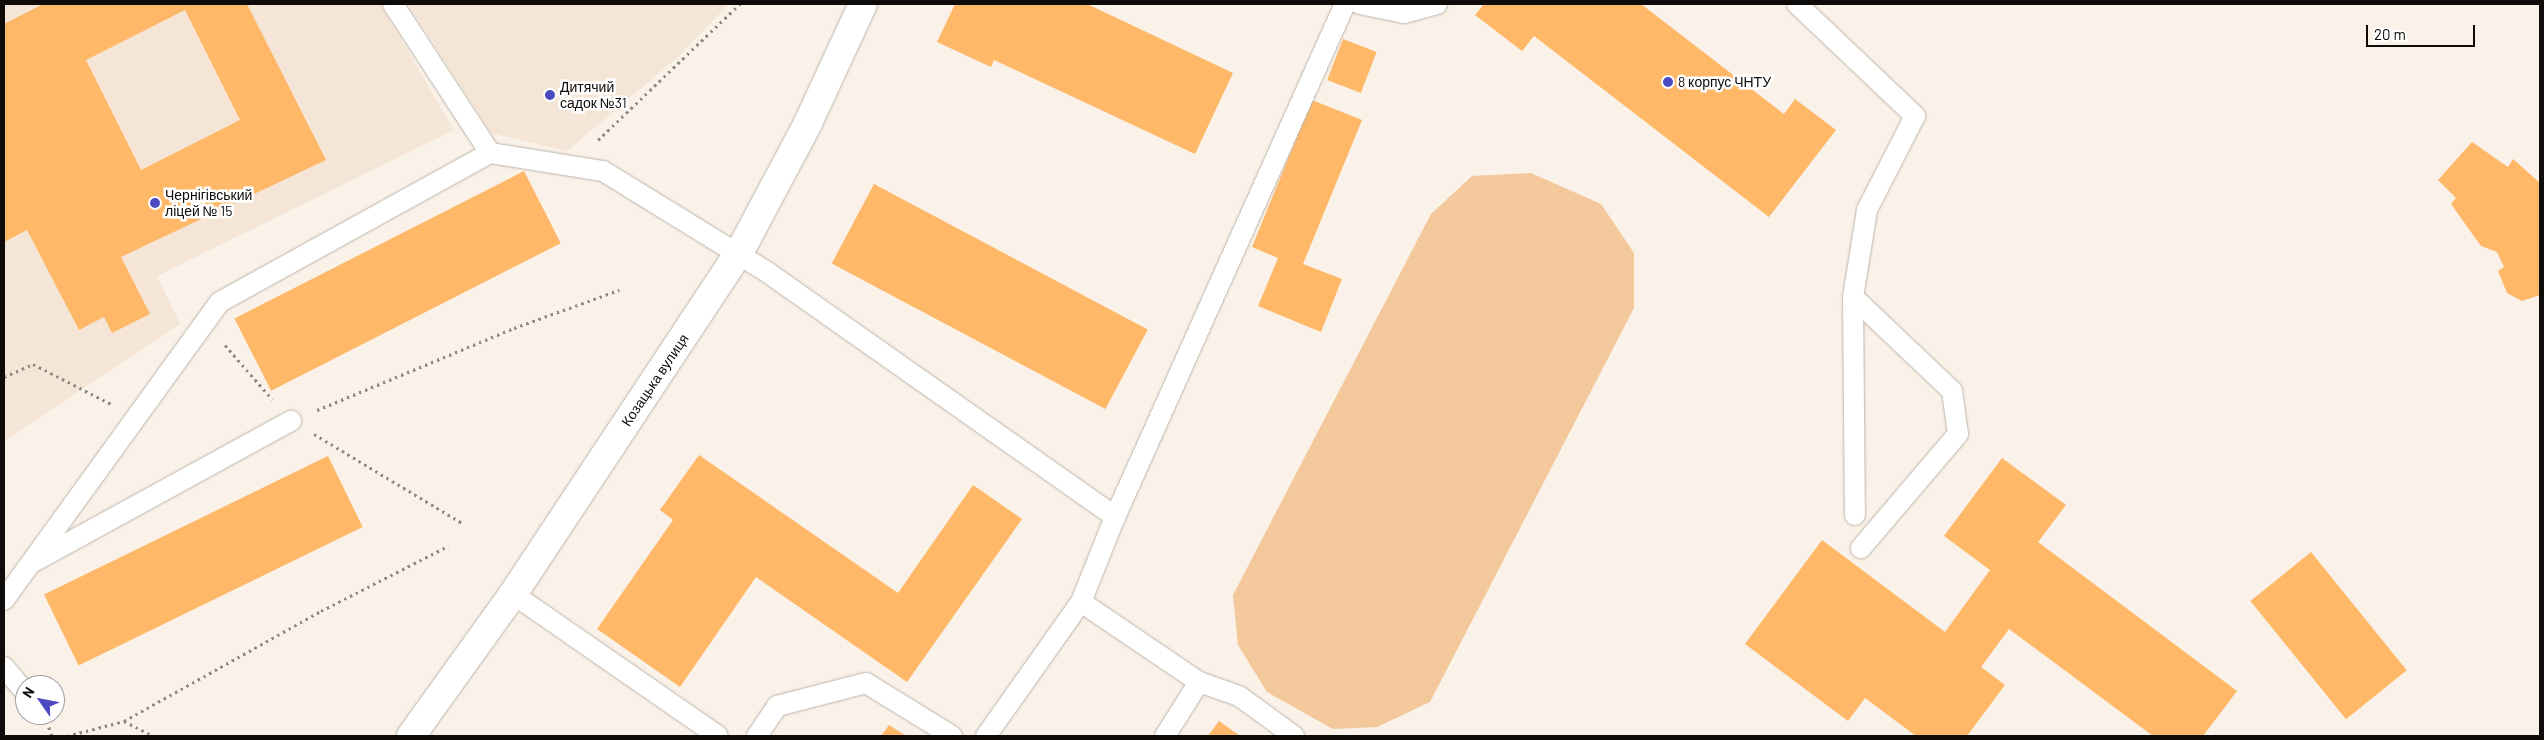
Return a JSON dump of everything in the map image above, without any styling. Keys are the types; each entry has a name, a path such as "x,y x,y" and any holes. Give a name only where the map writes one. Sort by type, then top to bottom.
{"main road":[{"name":"Козацька вулиця","path":"411,736 513,594 739,254 808,123 863,4"}],"lane":[{"path":"393,4 490,153"},
{"path":"986,736 1081,602 1115,517 1345,4"},
{"path":"1360,4 1404,13 1436,4"},
{"path":"1797,4 1915,116 1867,210 1853,297 1855,515"},
{"path":"4,600 220,302 490,153 603,171 739,254 1115,517"},
{"path":"1853,297 1952,391 1958,434 1862,548"},
{"path":"29,565 291,421"},
{"path":"513,594 718,736"},
{"path":"1081,602 1199,682 1239,696 1294,736"},
{"path":"4,667 15,680"},
{"path":"1165,736 1199,682"},
{"path":"757,736 777,706 866,683 952,736"}],"path":[{"path":"571,166 740,4"},
{"path":"291,421 514,328 619,290"},
{"path":"205,322 291,421 464,524"},
{"path":"4,377 33,364 136,416"},
{"path":"67,736 124,721 321,611 448,546"},
{"path":"124,721 153,736"}],"shaded area":[{"name":"Чернігівський ліцей № 15","path":"4,4 380,4 454,130 157,276 180,324 4,441"},
{"name":"Дитячий садок №31","path":"408,4 729,4 678,57 567,151 491,133"},
{"path":"1531,173 1601,204 1634,253 1634,308 1430,702 1377,727 1333,729 1267,692 1238,645 1233,595 1431,214 1472,176"}],"building":[{"path":"43,4 247,4 326,160 121,257 150,314 112,333 104,317 79,330 27,230 4,242 4,24","holes":["185,10 240,120 141,170 86,60"]},
{"path":"955,4 1087,4 1233,73 1195,154 994,60 991,67 937,42"},
{"name":"8 корпус ЧНТУ","path":"1484,4 1641,4 1784,114 1795,99 1836,130 1769,217 1534,36 1522,51 1475,15"},
{"path":"1343,39 1377,52 1361,93 1327,80"},
{"path":"1312,100 1362,120 1303,264 1342,279 1321,332 1258,306 1278,258 1252,247"},
{"path":"2472,142 2508,167 2513,159 2540,183 2540,295 2522,301 2507,293 2498,271 2504,267 2497,252 2481,246 2451,204 2456,198 2438,180"},
{"path":"524,171 561,243 271,391 234,319"},
{"path":"874,184 1148,330 1105,409 832,263"},
{"path":"699,455 898,593 973,485 1022,519 907,682 756,577 680,687 597,629 673,520 660,510"},
{"path":"328,456 363,527 79,666 44,595"},
{"path":"2002,458 2066,505 2038,542 2237,691 2203,736 2153,736 2009,629 1981,667 2005,685 1967,736 1916,736 1865,698 1848,721 1745,644 1822,540 1945,632 1990,570 1944,536"},
{"path":"2311,552 2407,670 2346,719 2250,601"},
{"path":"1219,721 1240,736 1208,736"},
{"path":"889,725 906,736 881,736"}],"place":[{"name":"8 корпус ЧНТУ","path":"1668,82"},
{"name":"Дитячий садок №31","path":"550,95"},
{"name":"Чернігівський ліцей № 15","path":"155,203"}]}
